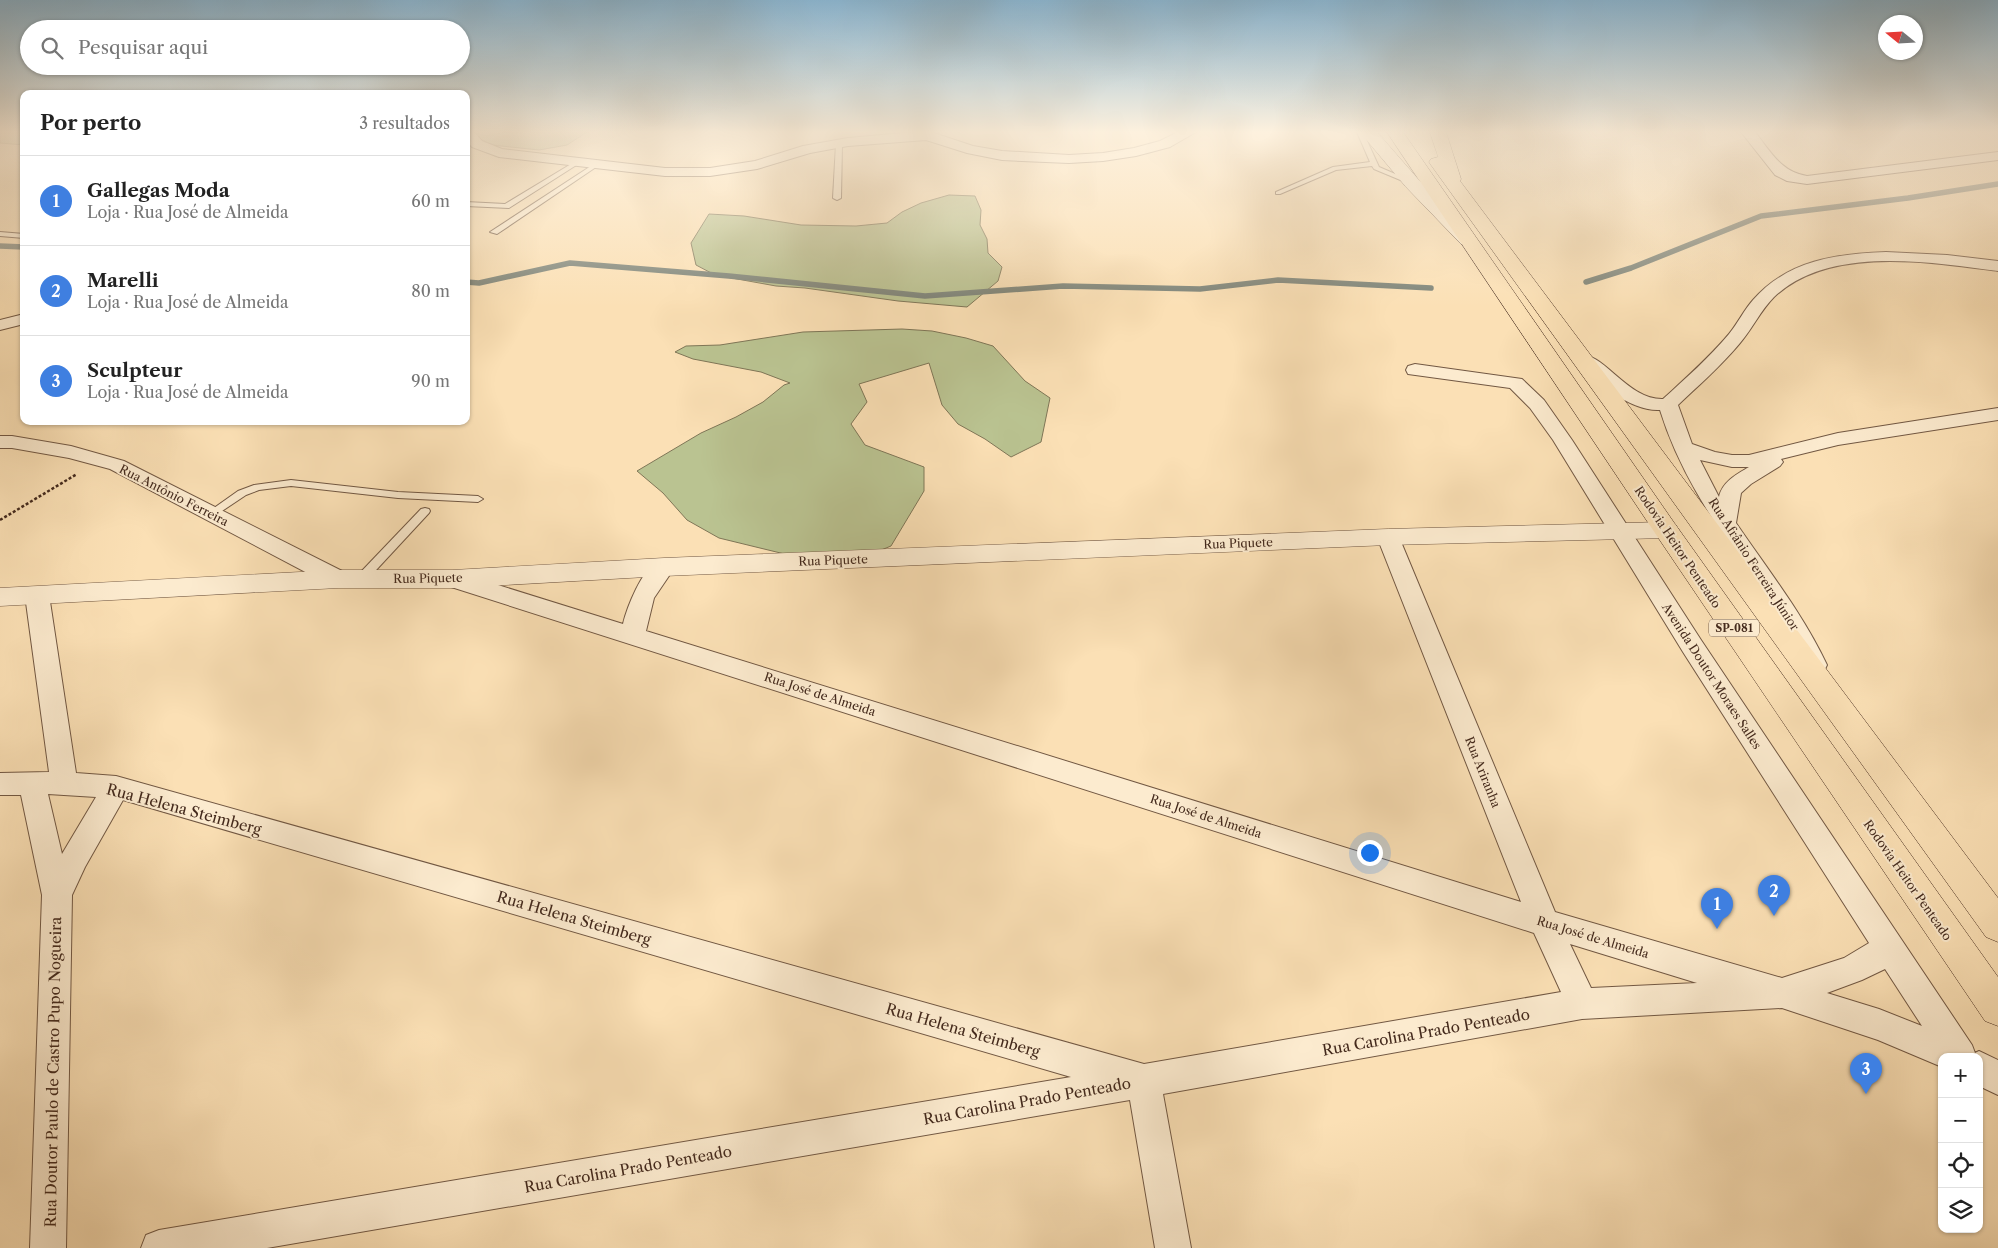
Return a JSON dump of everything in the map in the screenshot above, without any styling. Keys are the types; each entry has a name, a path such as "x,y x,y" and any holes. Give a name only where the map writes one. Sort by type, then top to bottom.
{"main road":[{"name":"Rodovia Heitor Penteado","path":"1435,190 1666,530 1998,1008"},
{"name":"SP-081","path":"1458,190 1998,926"}],"street":[{"path":"1419,190 1472,245"},
{"path":"1575,350 1620,390 1633,399 1648,404 1668,404 1712,362 1744,327 1755,308 1783,281 1803,270 1856,259 1895,257 1998,266"},
{"path":"0,325 20,320"},
{"name":"Avenida Doutor Moraes Salles","path":"1415,370 1509,382 1526,390 1543,411 1619,532 1956,1053"},
{"name":"Rua Afrânio Ferreira Júnior","path":"1668,404 1674,424 1706,492 1725,523 1794,622 1809,650 1829,696"},
{"path":"1685,448 1711,457 1732,461 1749,461 1838,439 1998,414"},
{"name":"Rua Antônio Ferreira","path":"0,442 12,442 71,452 117,465 350,579"},
{"path":"1725,523 1730,491 1744,479 1796,449"},
{"name":"Rua Piquete","path":"0,597 350,579 454,579 664,567 1388,537 1666,530"},
{"name":"Rua Ariranha","path":"1388,537 1544,923 1582,1004"},
{"path":"633,634 637,607 648,587 664,567"},
{"name":"Rua José de Almeida","path":"454,579 1544,923 1782,993 1879,1025 1949,1053"},
{"path":"37,595 64,783"},
{"name":"Rua Helena Steimberg","path":"0,784 32,782 116,787 1144,1081"},
{"name":"Rua Doutor Paulo de Castro Pupo Nogueira","path":"32,782 57,895 48,1248"},
{"name":"Rua Doutor Paulo de Castro Pupo Nogueira","path":"57,895 74,859 116,787"},
{"name":"Rua Carolina Prado Penteado","path":"159,1248 1144,1081 1582,1004 1782,993 1851,970 1875,958 1888,946"},
{"path":"1983,1070 1998,1078"},
{"path":"1144,1081 1173,1248"}],"lane":[{"path":"470,204 506,206 532,190"},
{"path":"494,232 558,190"},
{"path":"837,190 837,198"},
{"path":"1278,193 1284,190"},
{"path":"0,234 20,236"},
{"path":"212,513 242,493 257,487 291,483 398,495 478,499"},
{"path":"350,579 426,511"}],"path":[{"path":"0,520 100,460"}],"green space":[{"path":"949,195 975,196 981,210 980,225 987,239 988,253 1002,267 998,281 967,307 898,301 805,288 776,286 715,275 696,265 691,243 709,214 744,216 801,225 856,226 887,223 902,212 921,203"},
{"path":"902,329 932,331 993,346 1025,381 1050,398 1041,442 1011,457 985,439 958,424 942,405 929,363 859,384 867,402 851,424 865,445 924,467 924,491 891,546 847,564 801,558 719,538 687,520 663,493 637,471 701,433 763,402 784,385 790,383 761,372 693,359 675,352 686,346 720,345 803,332"}],"waterway":[{"path":"1586,282 1631,268 1761,216 1958,190"},
{"path":"0,246 20,247"},
{"path":"470,282 479,283 570,263 729,276 925,296 1063,286 1200,289 1278,280 1431,288"}],"place":[{"name":"Marelli","path":"1774,916"},
{"name":"Gallegas Moda","path":"1717,929"},
{"name":"Sculpteur","path":"1866,1094"}]}
